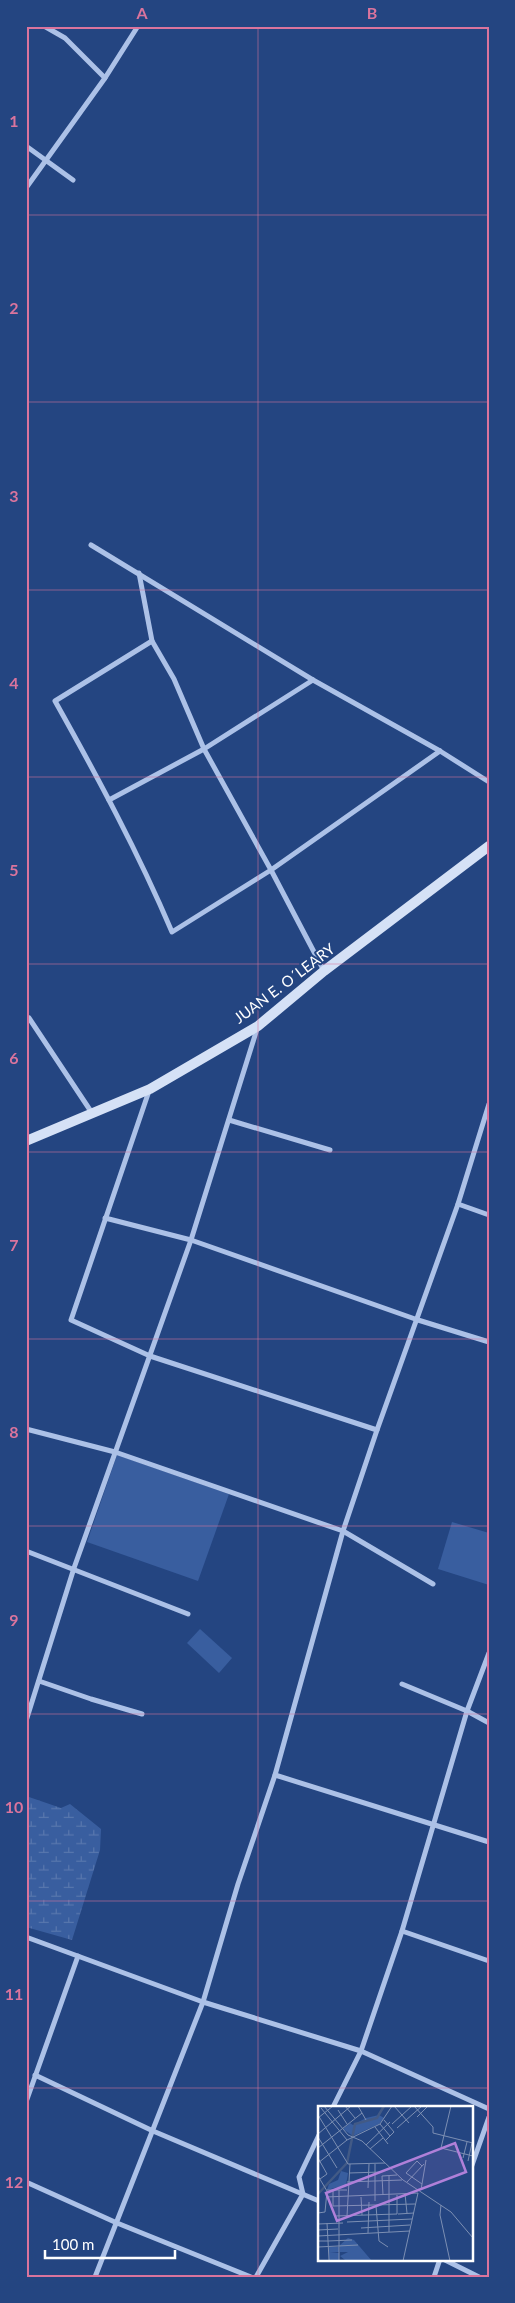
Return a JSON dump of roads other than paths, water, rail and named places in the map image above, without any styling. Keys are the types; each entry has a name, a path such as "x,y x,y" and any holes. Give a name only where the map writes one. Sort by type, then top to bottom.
{"street":[{"path":"44,26 64,38 105,78"},
{"path":"26,188 105,78 138,26"},
{"path":"26,146 73,180"},
{"path":"91,545 314,680 440,751 489,782"},
{"path":"139,573 152,642 174,679 204,749 271,870 324,972"},
{"path":"152,642 55,701 109,800 155,891 172,932 271,870 440,751"},
{"path":"109,800 204,749 314,680"},
{"name":"JUAN E. O´LEARY","path":"26,1141 150,1089 258,1026 324,972 489,846"},
{"path":"29,1018 92,1113"},
{"path":"26,1721 74,1568 191,1240 258,1026"},
{"path":"150,1089 71,1320 150,1356 377,1430"},
{"path":"95,2277 203,2002 238,1884 275,1775 343,1531 458,1204 489,1104"},
{"path":"229,1120 330,1150"},
{"path":"458,1204 489,1215"},
{"path":"105,1218 191,1240 418,1320 489,1342"},
{"path":"26,1428 115,1452 343,1531 433,1584"},
{"path":"26,1551 74,1568 188,1614"},
{"path":"334,2106 361,2051 402,1931 467,1711 489,1653"},
{"path":"39,1681 142,1714"},
{"path":"402,1684 467,1711 489,1723"},
{"path":"275,1775 489,1842"},
{"path":"402,1931 489,1961"},
{"path":"26,1937 203,2002 361,2051 489,2109"},
{"path":"26,2102 78,1956"},
{"path":"35,2075 153,2131 318,2201"},
{"path":"472,2165 489,2117"},
{"path":"256,2277 303,2194 299,2177 318,2137"},
{"path":"26,2182 117,2223 251,2277"},
{"path":"434,2277 441,2260"},
{"path":"443,2260 479,2277"}]}
